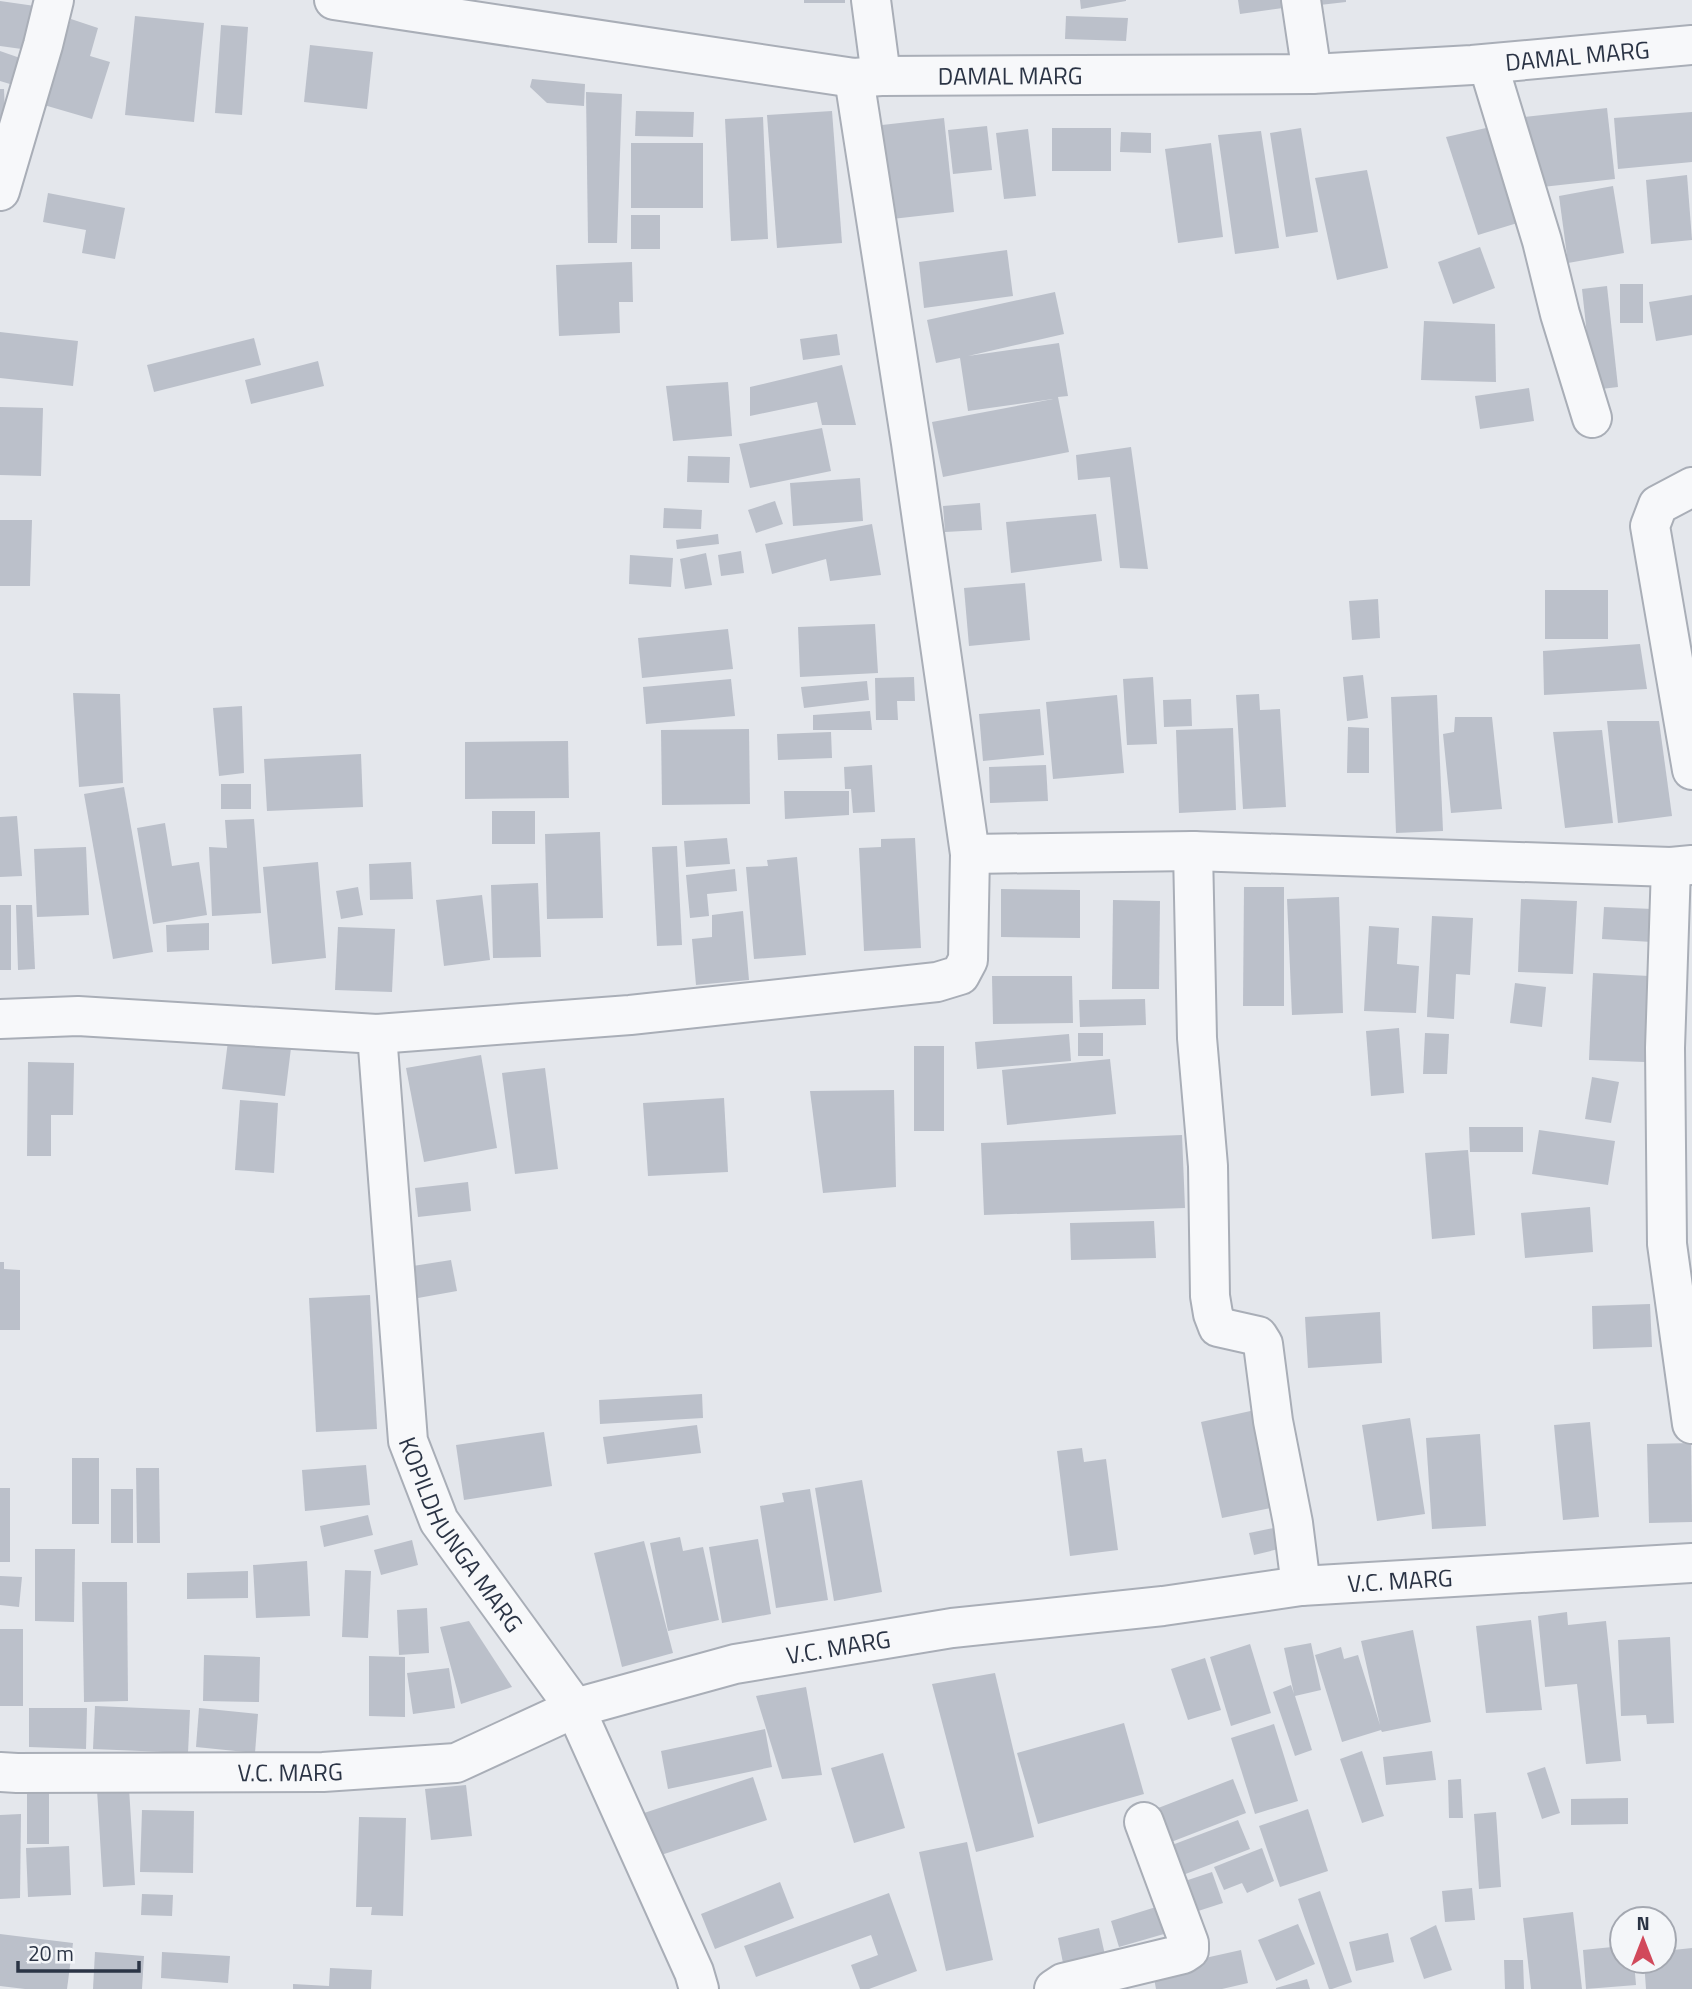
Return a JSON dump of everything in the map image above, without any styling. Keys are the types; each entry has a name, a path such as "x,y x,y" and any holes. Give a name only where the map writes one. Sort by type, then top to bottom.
{"street":[{"path":"0,191 54,0"},
{"name":"DAMAL MARG","path":"334,0 868,77 1312,74 1488,64 1692,45"},
{"path":"0,1019 78,1016 377,1034 630,1015 937,982 960,975 968,960 970,854 911,443 868,77 871,0"},
{"path":"1301,0 1312,74"},
{"path":"1488,64 1592,418"},
{"path":"1692,487 1658,505 1650,526 1692,770"},
{"path":"970,854 1193,851 1681,866 1665,1048 1667,1244 1692,1424"},
{"path":"1193,851 1197,1038 1208,1166 1210,1296 1218,1327 1258,1336 1263,1344 1301,1586"},
{"name":"KOPILDHUNGA MARG","path":"377,1034 408,1441 439,1521 575,1708 694,1972 699,1989"},
{"name":"V.C. MARG","path":"0,1772 323,1772 456,1763 575,1708 748,1662 952,1628 1163,1606 1301,1586 1692,1563"},
{"path":"1054,1989 1063,1983 1183,1954 1189,1950 1189,1943 1144,1822"}],"building":[{"path":"804,0 845,0 845,3 804,3"},
{"path":"1080,0 1126,0 1126,1 1081,9"},
{"path":"1238,0 1282,0 1283,8 1240,14"},
{"path":"1310,0 1346,0 1346,2 1311,6"},
{"path":"0,1 35,6 29,50 0,46"},
{"path":"135,16 204,23 194,122 125,115"},
{"path":"1066,16 1128,18 1126,41 1065,39"},
{"path":"71,19 98,28 90,56 110,62 92,119 44,105"},
{"path":"221,25 248,27 242,115 215,113"},
{"path":"310,45 373,52 367,109 304,102"},
{"path":"0,51 20,58 10,84 0,81"},
{"path":"532,79 585,84 584,106 547,103 530,87"},
{"path":"0,89 4,89 5,116 0,116"},
{"path":"586,92 622,94 617,243 588,243"},
{"path":"1607,108 1615,179 1533,188 1524,117"},
{"path":"636,111 694,112 693,137 635,136"},
{"path":"832,111 842,243 777,248 767,115"},
{"path":"1692,112 1692,162 1618,169 1614,118"},
{"path":"763,117 768,239 731,241 725,119"},
{"path":"944,118 954,212 892,219 882,125"},
{"path":"987,126 992,170 953,174 948,130"},
{"path":"1495,126 1524,221 1478,235 1446,137"},
{"path":"1052,128 1111,128 1111,171 1052,171"},
{"path":"1301,128 1318,232 1286,237 1270,133"},
{"path":"1028,129 1036,196 1004,199 996,133"},
{"path":"1261,131 1279,248 1235,254 1218,135"},
{"path":"1121,132 1151,133 1151,153 1120,152"},
{"path":"631,143 703,143 703,208 631,208"},
{"path":"1211,143 1223,237 1178,243 1165,149"},
{"path":"1367,170 1388,268 1337,280 1315,178"},
{"path":"1687,175 1692,240 1651,244 1646,180"},
{"path":"1613,186 1624,253 1568,263 1559,196"},
{"path":"48,193 125,208 115,259 82,253 86,230 43,222"},
{"path":"631,215 660,215 660,249 631,249"},
{"path":"1480,247 1495,288 1453,304 1438,262"},
{"path":"1007,250 1013,296 924,308 919,262"},
{"path":"632,262 633,302 619,302 620,333 559,336 556,265"},
{"path":"1620,284 1643,284 1643,323 1620,323"},
{"path":"1607,286 1618,387 1593,390 1582,289"},
{"path":"1055,292 1064,334 968,356 1059,343 1068,396 1058,397 1069,452 943,477 932,422 1053,399 968,411 960,358 936,363 927,320"},
{"path":"1692,295 1692,335 1656,341 1649,302"},
{"path":"1424,321 1495,324 1496,382 1421,380"},
{"path":"0,332 78,341 73,386 0,378"},
{"path":"837,334 840,355 803,360 800,339"},
{"path":"254,338 261,365 154,392 147,365"},
{"path":"318,361 324,386 251,404 245,380"},
{"path":"842,365 856,425 822,425 817,402 750,416 750,387"},
{"path":"728,382 732,436 673,441 666,386"},
{"path":"1529,388 1534,421 1480,429 1475,396"},
{"path":"0,407 43,408 41,476 0,475"},
{"path":"822,428 831,471 750,488 739,444"},
{"path":"1131,447 1148,569 1120,568 1110,477 1078,480 1076,455"},
{"path":"688,456 730,457 729,483 687,482"},
{"path":"860,478 863,521 793,526 790,483"},
{"path":"775,501 783,524 756,533 748,510"},
{"path":"980,503 982,530 945,532 943,506"},
{"path":"664,508 702,510 701,529 663,528"},
{"path":"1096,514 1102,561 1011,573 1006,522"},
{"path":"0,520 32,520 30,586 0,586"},
{"path":"872,524 881,575 830,581 826,559 772,574 765,544"},
{"path":"718,534 719,544 677,549 676,540"},
{"path":"741,551 744,573 721,576 718,555"},
{"path":"706,553 712,585 685,589 680,559"},
{"path":"630,555 673,558 671,587 629,584"},
{"path":"1025,583 1030,640 969,646 964,588"},
{"path":"1545,590 1608,590 1608,639 1545,639"},
{"path":"1378,599 1380,638 1352,640 1349,601"},
{"path":"875,624 878,673 800,677 798,627"},
{"path":"728,629 733,669 642,678 638,638"},
{"path":"1640,644 1647,689 1544,695 1543,651"},
{"path":"1363,675 1368,718 1347,721 1343,677"},
{"path":"914,677 915,701 897,701 898,720 876,720 875,678"},
{"path":"1153,677 1157,744 1127,745 1123,679"},
{"path":"731,679 735,716 646,724 643,687"},
{"path":"867,681 869,700 804,708 801,687"},
{"path":"73,693 120,694 123,783 79,787"},
{"path":"1259,694 1260,710 1280,709 1286,807 1243,809 1236,695"},
{"path":"1117,695 1124,773 1053,779 1046,702"},
{"path":"1437,695 1443,831 1396,833 1391,697"},
{"path":"1191,699 1192,726 1164,727 1163,700"},
{"path":"242,706 244,773 219,776 213,708"},
{"path":"1040,709 1044,755 983,761 979,714"},
{"path":"870,711 872,730 813,730 813,715"},
{"path":"1455,717 1492,717 1502,809 1451,813 1443,734 1454,732"},
{"path":"1607,721 1659,721 1672,816 1618,823"},
{"path":"1348,727 1369,728 1369,773 1347,773"},
{"path":"1233,728 1236,810 1179,813 1176,730"},
{"path":"749,729 750,804 662,805 661,730"},
{"path":"1602,730 1613,823 1565,828 1553,732"},
{"path":"831,732 832,758 778,760 777,734"},
{"path":"568,741 569,798 465,799 465,742"},
{"path":"361,754 363,807 267,811 264,759"},
{"path":"872,765 875,812 853,813 851,789 845,789 844,767"},
{"path":"1046,765 1048,801 990,803 989,767"},
{"path":"221,784 251,784 251,809 221,809"},
{"path":"124,787 153,952 113,959 84,794"},
{"path":"784,791 849,791 849,815 785,819"},
{"path":"492,811 535,811 535,844 492,844"},
{"path":"17,816 22,876 0,877 0,817"},
{"path":"254,819 261,913 212,916 209,847 227,848 225,820"},
{"path":"165,823 172,866 199,862 207,915 153,924 137,828"},
{"path":"600,832 603,918 547,919 545,834"},
{"path":"727,838 730,864 686,867 684,841"},
{"path":"915,838 921,948 864,951 859,848 881,847 881,839"},
{"path":"677,846 682,945 657,946 652,847"},
{"path":"86,847 89,915 37,917 34,849"},
{"path":"797,857 806,955 754,959 746,867 768,866 767,860"},
{"path":"318,862 326,958 272,964 263,867"},
{"path":"411,862 413,899 370,900 369,864"},
{"path":"735,869 737,891 707,894 709,916 690,918 686,875"},
{"path":"538,883 541,957 493,958 491,885"},
{"path":"358,887 363,915 341,919 336,891"},
{"path":"1244,887 1284,887 1284,1006 1243,1006"},
{"path":"1001,889 1080,890 1080,938 1001,937"},
{"path":"482,895 490,960 444,966 436,900"},
{"path":"1339,897 1343,1013 1292,1015 1287,899"},
{"path":"1521,899 1577,901 1573,974 1518,972"},
{"path":"1113,900 1160,901 1159,989 1112,989"},
{"path":"0,905 11,905 11,970 0,970"},
{"path":"16,905 32,905 35,969 18,970"},
{"path":"1604,907 1653,909 1652,942 1602,939"},
{"path":"743,911 749,980 696,985 692,939 712,937 712,915"},
{"path":"1432,916 1473,918 1470,975 1456,974 1454,1019 1427,1017"},
{"path":"209,923 209,950 167,952 166,925"},
{"path":"1369,926 1399,928 1397,964 1419,966 1416,1013 1364,1011"},
{"path":"338,927 395,929 392,992 335,990"},
{"path":"1593,973 1649,976 1645,1062 1589,1060"},
{"path":"992,976 1072,976 1073,1023 993,1024"},
{"path":"1515,983 1546,987 1542,1027 1510,1023"},
{"path":"1145,999 1146,1025 1080,1027 1079,1000"},
{"path":"1399,1028 1404,1093 1371,1096 1366,1031"},
{"path":"1078,1033 1103,1033 1103,1056 1078,1056"},
{"path":"1425,1033 1449,1034 1447,1074 1423,1074"},
{"path":"1069,1034 1071,1061 977,1069 975,1042"},
{"path":"228,1041 291,1048 285,1096 222,1089"},
{"path":"914,1046 944,1046 944,1131 914,1131"},
{"path":"481,1055 497,1148 424,1162 406,1068"},
{"path":"1110,1059 1116,1114 1007,1125 1002,1070"},
{"path":"28,1062 74,1063 73,1115 51,1115 51,1156 27,1156"},
{"path":"545,1068 558,1169 515,1174 502,1073"},
{"path":"1592,1077 1619,1082 1611,1123 1585,1119"},
{"path":"894,1090 896,1187 823,1193 810,1091"},
{"path":"724,1098 728,1172 648,1176 643,1103"},
{"path":"240,1100 278,1103 274,1173 235,1170"},
{"path":"1469,1127 1523,1127 1523,1152 1470,1152"},
{"path":"1539,1130 1615,1141 1608,1185 1532,1174"},
{"path":"1182,1135 1185,1208 984,1215 981,1143"},
{"path":"1468,1150 1475,1235 1432,1239 1425,1153"},
{"path":"468,1182 471,1211 418,1217 415,1188"},
{"path":"1590,1207 1593,1252 1525,1258 1521,1213"},
{"path":"1154,1221 1156,1258 1071,1260 1070,1223"},
{"path":"451,1260 457,1291 418,1298 413,1266"},
{"path":"0,1262 4,1262 4,1269 20,1270 20,1330 0,1330"},
{"path":"370,1295 377,1429 316,1432 309,1298"},
{"path":"1650,1304 1652,1347 1593,1349 1592,1306"},
{"path":"1380,1312 1382,1363 1308,1368 1305,1317"},
{"path":"702,1394 703,1418 600,1424 599,1400"},
{"path":"1255,1410 1276,1507 1222,1518 1201,1422"},
{"path":"1410,1418 1425,1514 1377,1521 1362,1425"},
{"path":"1590,1422 1599,1517 1563,1520 1554,1425"},
{"path":"697,1425 701,1453 607,1464 603,1437"},
{"path":"544,1432 552,1486 464,1500 456,1445"},
{"path":"1480,1434 1486,1526 1432,1529 1426,1438"},
{"path":"1691,1443 1692,1522 1649,1523 1647,1444"},
{"path":"1082,1448 1084,1462 1106,1459 1118,1550 1070,1556 1057,1451"},
{"path":"72,1458 99,1458 99,1524 72,1524"},
{"path":"366,1465 370,1505 305,1511 302,1470"},
{"path":"136,1468 159,1468 160,1543 137,1543"},
{"path":"862,1480 882,1592 834,1601 815,1488"},
{"path":"0,1488 10,1488 10,1562 0,1562"},
{"path":"111,1489 133,1489 133,1543 111,1543"},
{"path":"810,1489 828,1600 776,1608 760,1506 784,1502 782,1493"},
{"path":"368,1515 373,1535 324,1547 320,1526"},
{"path":"1283,1526 1287,1547 1254,1555 1249,1533"},
{"path":"680,1537 683,1551 703,1547 719,1620 668,1631 650,1543"},
{"path":"758,1539 771,1614 722,1623 709,1547"},
{"path":"412,1540 418,1565 381,1575 374,1550"},
{"path":"644,1541 673,1653 622,1667 594,1553"},
{"path":"35,1549 75,1549 74,1622 35,1621"},
{"path":"307,1561 310,1616 256,1618 253,1565"},
{"path":"345,1570 371,1571 368,1638 342,1637"},
{"path":"248,1571 248,1598 187,1599 187,1573"},
{"path":"0,1576 22,1577 19,1607 0,1605"},
{"path":"82,1582 127,1582 128,1701 84,1702"},
{"path":"427,1608 429,1653 399,1655 397,1610"},
{"path":"1567,1612 1568,1625 1606,1621 1621,1761 1586,1764 1577,1684 1545,1687 1538,1616"},
{"path":"1531,1620 1542,1710 1486,1713 1476,1626"},
{"path":"469,1621 512,1687 461,1704 440,1627"},
{"path":"0,1629 23,1629 23,1706 0,1706"},
{"path":"1413,1630 1431,1722 1382,1732 1381,1730 1342,1742 1315,1655 1341,1647 1344,1659 1358,1655 1380,1725 1361,1641"},
{"path":"1670,1637 1674,1723 1647,1724 1646,1715 1621,1716 1618,1640"},
{"path":"1311,1643 1321,1690 1295,1696 1312,1750 1295,1756 1273,1692 1291,1685 1294,1694 1284,1648"},
{"path":"1250,1644 1271,1713 1231,1726 1210,1657"},
{"path":"204,1655 260,1657 259,1702 203,1701"},
{"path":"369,1656 405,1657 405,1717 369,1716"},
{"path":"1205,1658 1221,1710 1188,1720 1171,1669"},
{"path":"449,1668 455,1708 413,1714 407,1673"},
{"path":"995,1673 1034,1837 976,1852 932,1684"},
{"path":"806,1687 822,1775 782,1779 756,1696"},
{"path":"95,1706 190,1710 188,1753 93,1749"},
{"path":"29,1708 87,1708 86,1749 29,1747"},
{"path":"199,1708 258,1714 255,1753 196,1747"},
{"path":"1124,1723 1144,1794 1038,1824 1017,1753"},
{"path":"1274,1724 1298,1801 1255,1814 1231,1738"},
{"path":"765,1729 772,1767 668,1789 661,1751"},
{"path":"1362,1751 1384,1816 1362,1823 1340,1759"},
{"path":"1432,1751 1436,1780 1386,1785 1383,1757"},
{"path":"883,1753 905,1828 854,1843 831,1768"},
{"path":"1545,1767 1560,1813 1542,1819 1527,1773"},
{"path":"753,1777 767,1820 649,1859 635,1816"},
{"path":"1233,1779 1246,1813 1166,1844 1153,1810"},
{"path":"1461,1779 1463,1818 1449,1818 1448,1780"},
{"path":"27,1784 49,1784 49,1844 27,1844"},
{"path":"466,1785 472,1836 431,1840 425,1789"},
{"path":"129,1788 135,1885 103,1887 97,1790"},
{"path":"1628,1798 1628,1824 1571,1825 1571,1799"},
{"path":"1308,1809 1328,1871 1280,1887 1259,1826"},
{"path":"142,1810 194,1811 193,1873 140,1872"},
{"path":"1496,1812 1501,1887 1479,1889 1474,1814"},
{"path":"21,1814 20,1898 0,1899 0,1815"},
{"path":"359,1817 406,1818 403,1916 371,1915 372,1907 356,1907"},
{"path":"1238,1820 1250,1849 1183,1875 1172,1845"},
{"path":"967,1842 993,1960 946,1971 919,1852"},
{"path":"69,1846 71,1895 28,1897 26,1848"},
{"path":"1262,1848 1274,1881 1247,1893 1242,1883 1224,1890 1214,1867"},
{"path":"1212,1872 1223,1903 1195,1912 1185,1881"},
{"path":"780,1882 794,1918 715,1949 701,1914"},
{"path":"1472,1888 1475,1920 1445,1922 1442,1891"},
{"path":"1320,1891 1352,1982 1332,1989 1329,1989 1298,1899"},
{"path":"889,1893 917,1971 869,1989 860,1989 851,1965 878,1955 871,1935 756,1977 744,1946"},
{"path":"142,1894 173,1895 172,1916 141,1915"},
{"path":"1156,1907 1164,1934 1119,1947 1111,1921"},
{"path":"1573,1912 1582,1989 1531,1989 1523,1918"},
{"path":"1298,1924 1315,1964 1276,1981 1258,1940"},
{"path":"1436,1925 1452,1970 1424,1979 1410,1938"},
{"path":"1099,1928 1107,1964 1065,1973 1058,1938"},
{"path":"1388,1933 1394,1962 1356,1971 1349,1942"},
{"path":"0,1934 73,1943 67,1989 0,1986"},
{"path":"1608,1947 1608,1975 1635,1975 1636,1985 1586,1989 1583,1950"},
{"path":"1692,1948 1692,1989 1646,1989 1645,1975 1678,1975 1678,1950"},
{"path":"1241,1950 1248,1983 1222,1989 1156,1989 1154,1978 1178,1964"},
{"path":"95,1952 144,1956 142,1989 93,1989"},
{"path":"162,1952 230,1956 228,1983 161,1978"},
{"path":"1504,1960 1523,1960 1524,1989 1505,1989"},
{"path":"330,1968 372,1970 371,1989 293,1989 293,1984 329,1986"},
{"path":"1307,1979 1310,1989 1276,1989 1276,1988"}]}
